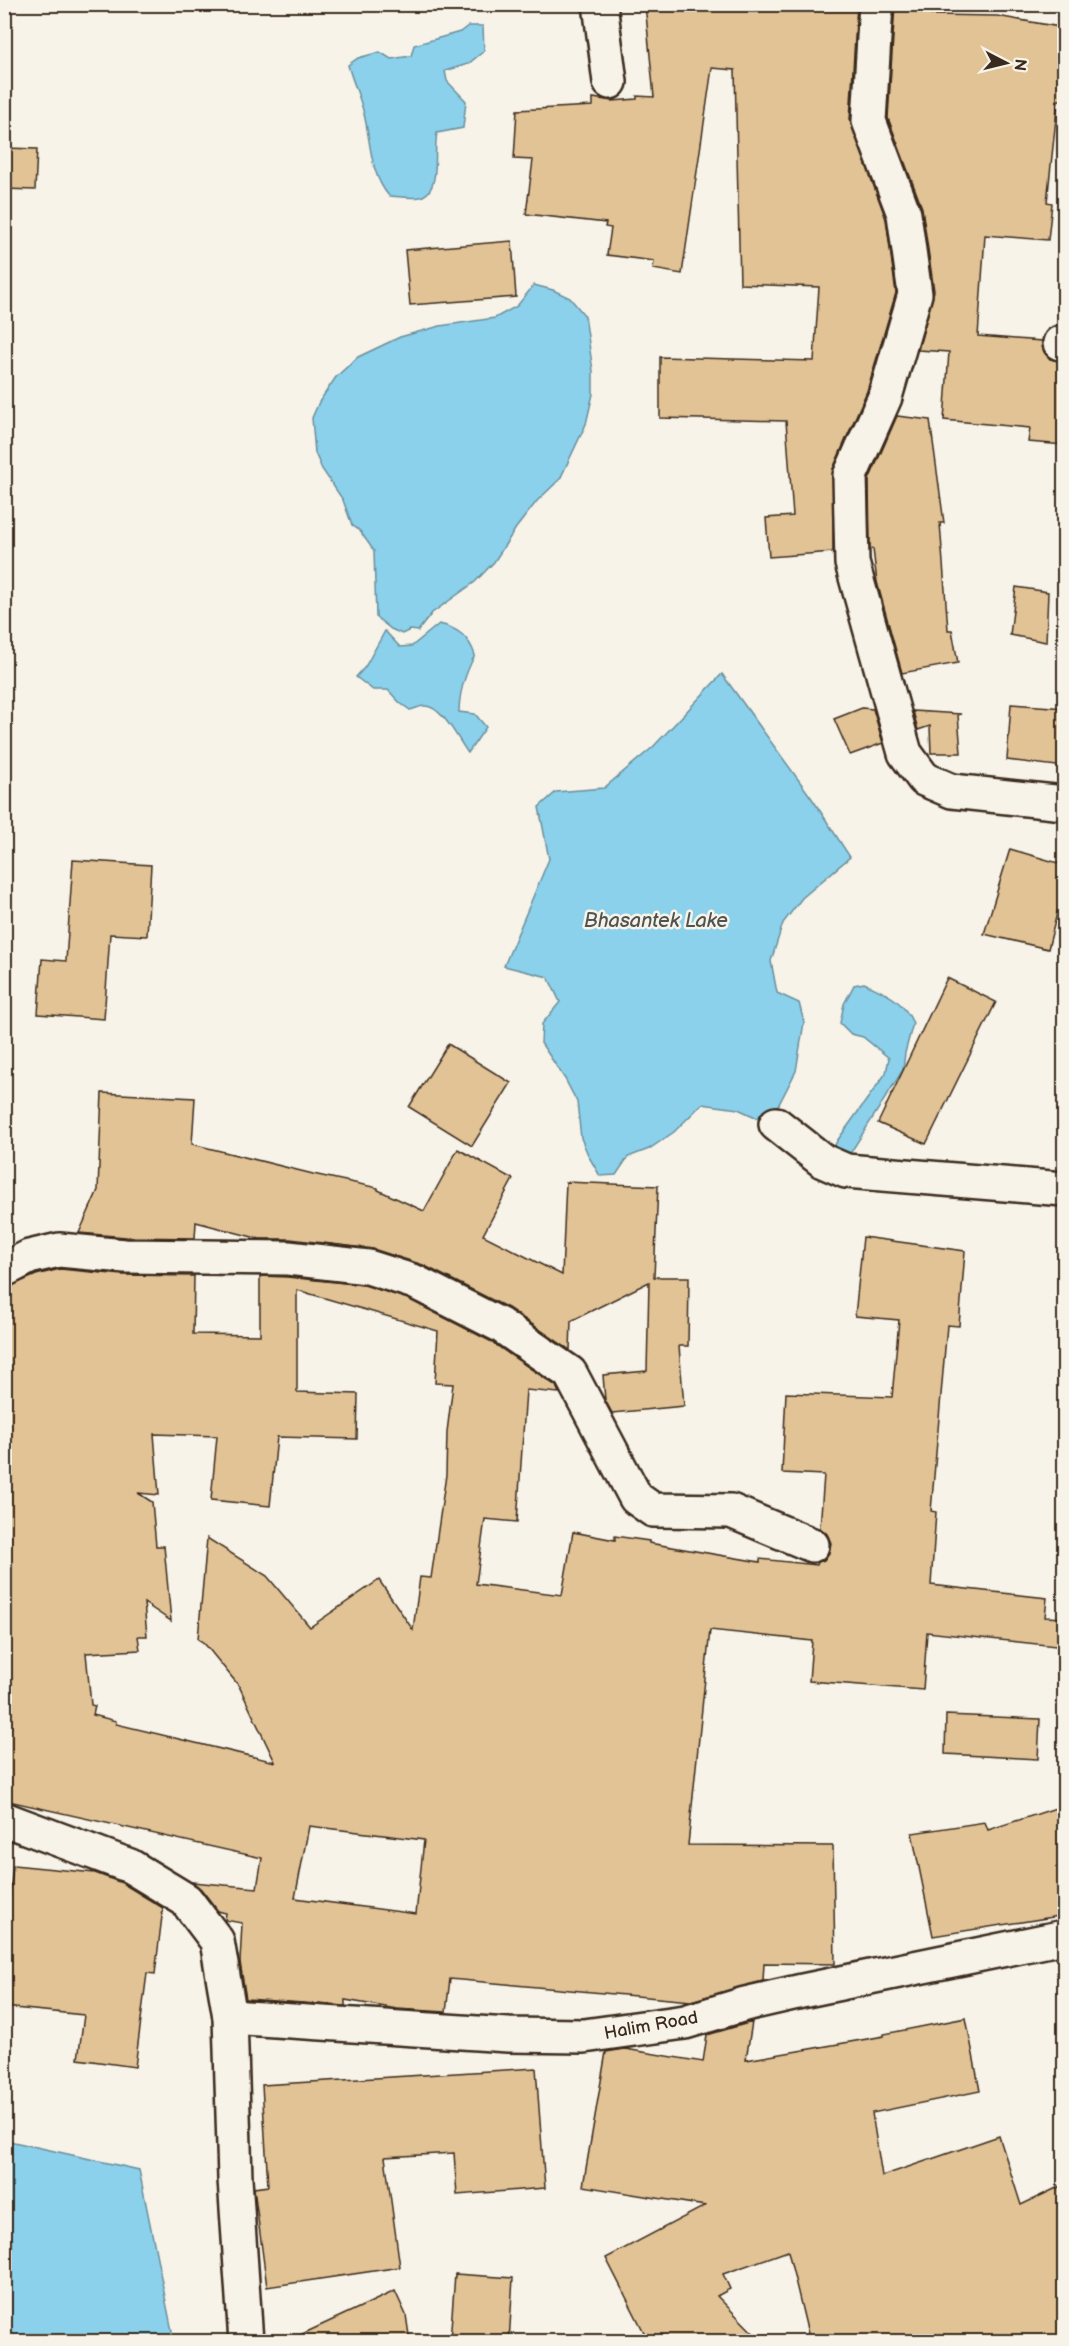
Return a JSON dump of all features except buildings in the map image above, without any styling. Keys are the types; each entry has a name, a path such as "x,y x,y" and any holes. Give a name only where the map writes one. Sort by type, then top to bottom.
{"street":[{"path":"600,4 610,82"},
{"path":"876,4 869,121 903,214 915,294 885,397 850,476 852,563 905,753 924,779 952,791 1065,803"},
{"path":"776,1124 824,1161 846,1171 1065,1189"},
{"path":"4,1270 29,1257 59,1250 126,1256 288,1258 368,1268 415,1282 500,1325 570,1373 636,1498 653,1510 731,1511 812,1545"},
{"path":"4,1819 130,1866 186,1900 217,1941 230,2017 235,2179 246,2342"},
{"name":"Halim Road","path":"230,2017 508,2035 584,2036 685,2022 756,2001 1065,1936"}],"water":[{"path":"468,26 483,26 484,51 468,64 445,71 447,81 466,101 463,128 437,133 434,177 429,192 416,198 389,196 382,187 374,166 363,110 348,65 358,58 380,52 391,59 411,56 414,45 460,32"},
{"path":"534,285 570,298 585,316 593,371 593,394 586,424 560,479 537,501 494,562 475,582 432,613 418,631 410,630 402,634 391,629 376,617 374,551 360,531 352,525 343,500 322,469 315,453 312,418 319,402 336,377 358,357 400,337 440,326 495,318 517,306"},
{"path":"439,624 462,634 470,643 475,655 463,683 459,712 475,714 486,727 468,753 449,724 437,711 424,706 410,710 388,690 373,690 356,677 365,667 385,631 400,647 412,646"},
{"name":"Bhasantek Lake","path":"722,674 813,800 850,857 802,898 783,923 771,961 777,993 799,1003 804,1022 796,1071 779,1104 762,1120 738,1109 702,1104 674,1132 649,1149 628,1157 616,1175 600,1176 581,1138 577,1102 541,1043 542,1024 560,1002 548,977 504,966 549,859 539,807 556,792 604,788 653,747"},
{"path":"864,983 887,994 899,1003 913,1023 903,1070 846,1160 830,1156 837,1141 886,1073 889,1058 863,1037 851,1034 840,1023 844,1004 854,985"},
{"path":"5,2140 139,2170 174,2341 5,2341"}]}
